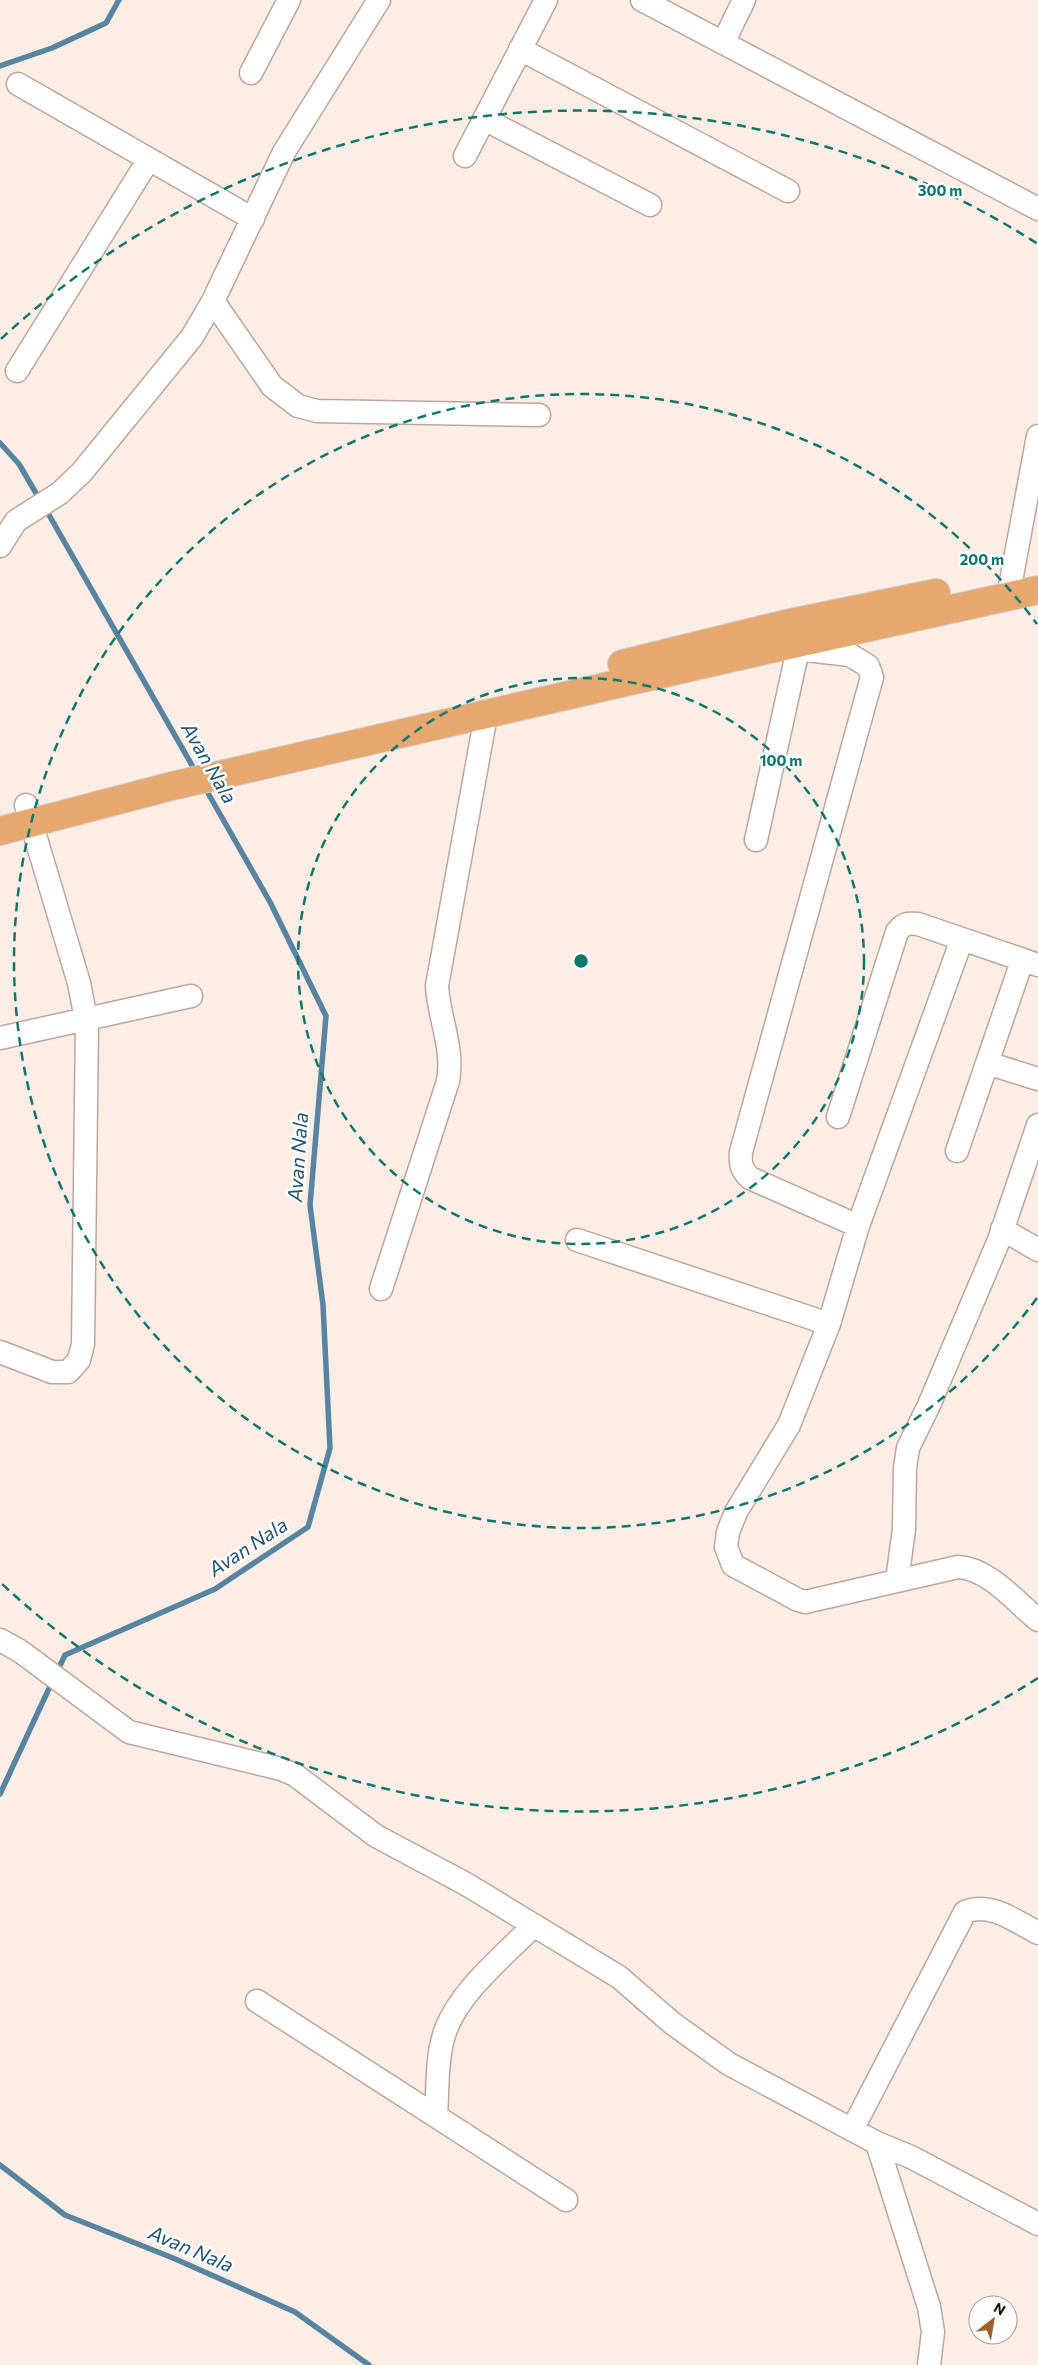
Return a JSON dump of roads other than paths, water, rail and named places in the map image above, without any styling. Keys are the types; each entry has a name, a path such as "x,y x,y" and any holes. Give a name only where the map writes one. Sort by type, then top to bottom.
{"main road":[{"path":"262,759 486,715 1010,587 1038,571"},
{"path":"1010,587 1038,590"},
{"path":"0,831 29,814 170,779 798,638"},
{"path":"0,811 29,814"}],"street":[{"path":"251,73 289,0"},
{"path":"0,546 16,521 60,492 82,472 192,337 213,301 284,152 379,0"},
{"path":"465,156 546,0"},
{"path":"642,0 1038,209"},
{"path":"723,43 744,0"},
{"path":"520,49 788,191"},
{"path":"18,84 252,219"},
{"path":"484,119 650,205"},
{"path":"16,371 149,159"},
{"path":"213,301 272,386 283,397 298,406 317,411 539,415"},
{"path":"1010,587 1038,436"},
{"path":"756,840 798,638 850,655 868,666 872,677 741,1152 740,1162 744,1172 750,1178 858,1226"},
{"path":"381,1289 448,1081 450,1053 438,1003 437,986 486,715"},
{"path":"0,1352 52,1372 68,1372 78,1360 83,1344 88,1049 86,1018 80,983 29,814"},
{"path":"838,1117 897,932 902,925 907,923 1030,963 987,1063 957,1152"},
{"path":"962,940 858,1226 829,1324 789,1425 736,1512 728,1532 726,1548 733,1565 742,1572 805,1602 958,1567 966,1568 988,1578 1038,1620"},
{"path":"0,1038 191,996"},
{"path":"987,1063 1038,1079"},
{"path":"897,1581 904,1529 905,1468 908,1448 929,1404 1002,1230 1036,1136"},
{"path":"1002,1230 1038,1250"},
{"path":"576,1240 829,1324"},
{"path":"0,1640 52,1674 129,1732 281,1769 295,1775 376,1836 466,1884 619,1977 680,2029 735,2068 877,2143 911,2157 1038,2224"},
{"path":"852,2130 965,1912 975,1908 991,1910 1038,1933"},
{"path":"436,2116 442,2047 446,2029 469,1992 534,1925"},
{"path":"257,2001 566,2200"},
{"path":"877,2143 929,2307 933,2332 929,2365"}],"waterway":[{"name":"Avan Nala","path":"0,66 52,48 106,23 119,0"},
{"name":"Avan Nala","path":"0,443 19,464 40,500"},
{"name":"Avan Nala","path":"45,508 197,774"},
{"name":"Avan Nala","path":"57,1672 65,1655 215,1589 308,1527 330,1448 323,1305 310,1205 326,1016 270,902 204,786"},
{"name":"Avan Nala","path":"0,1794 52,1682"},
{"name":"Avan Nala","path":"0,2165 65,2215 173,2258 295,2312 369,2365"}]}
